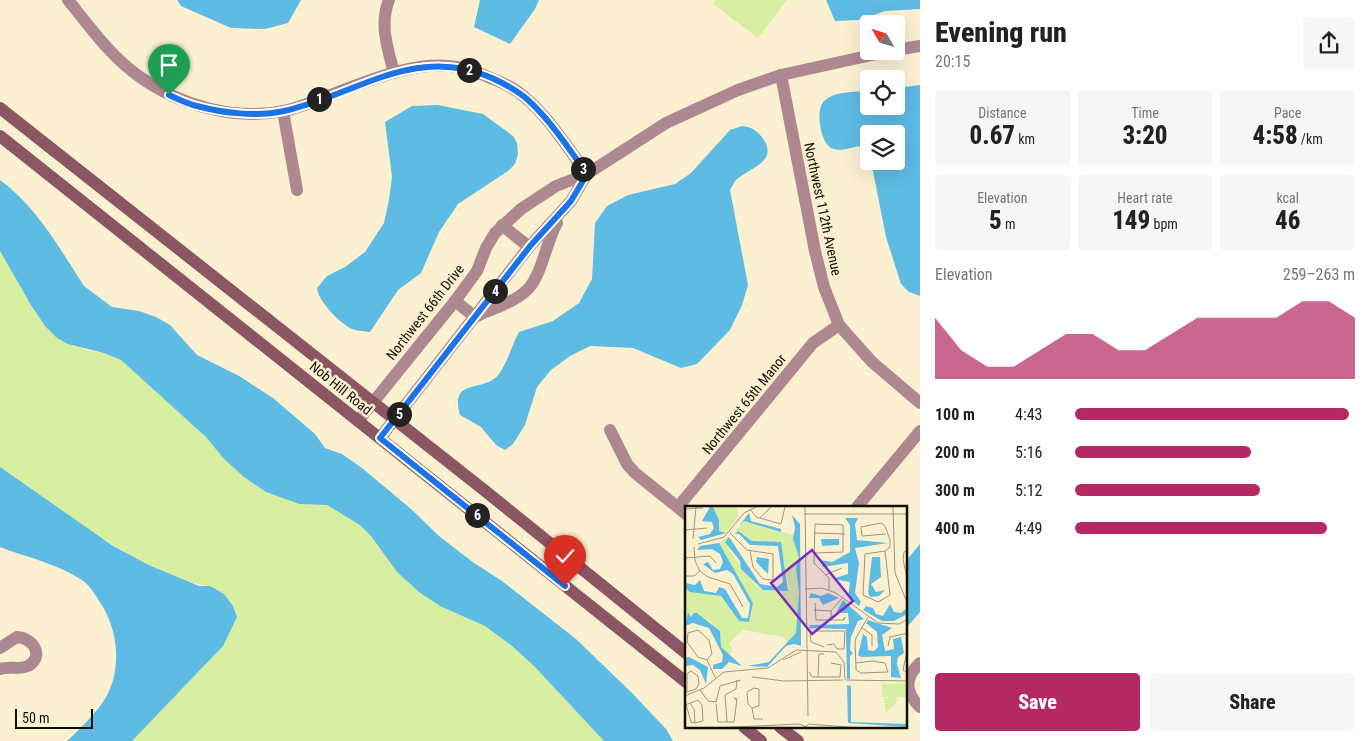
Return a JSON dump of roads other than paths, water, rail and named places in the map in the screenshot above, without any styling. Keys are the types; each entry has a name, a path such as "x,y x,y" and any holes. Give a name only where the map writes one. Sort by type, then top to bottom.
{"main road":[{"name":"Nob Hill Road","path":"0,108 484,490 685,652"},
{"name":"Nob Hill Road","path":"0,136 685,681"},
{"path":"745,728 761,741"},
{"path":"781,728 798,741"}],"street":[{"path":"68,0 118,60 140,78 169,95 196,106 227,112 283,111 394,73 426,66 457,67 481,74 508,85 528,100 547,121 587,174"},
{"path":"389,0 384,22 385,36 394,73"},
{"path":"905,48 920,46"},
{"name":"Northwest 66th Drive","path":"358,420 455,301 477,271 495,232 521,209 556,186 587,174 674,119 738,90 781,76 860,58"},
{"name":"Northwest 112th Avenue","path":"781,76 815,251 824,287 839,325 872,362 920,403"},
{"path":"283,111 297,190"},
{"name":"Northwest 66th Drive","path":"475,317 518,297 530,287 540,267 552,233 587,174"},
{"name":"Northwest 66th Drive","path":"380,438 529,247 571,201"},
{"path":"502,225 529,247"},
{"path":"455,301 475,317"},
{"name":"Northwest 65th Manor","path":"686,506 813,344 839,325"},
{"path":"610,430 627,464 635,473 682,511"},
{"path":"858,506 920,431"},
{"path":"0,648 17,637 23,637 34,645 36,655 30,665 23,668 6,667 0,669"},
{"path":"920,663 914,669 909,679 908,687 913,700 920,707"}],"water":[{"path":"177,0 301,0 288,23 265,29 231,28 181,6"},
{"path":"480,0 539,0 535,9 510,44 474,27"},
{"path":"826,0 920,0 920,9 885,11 873,15 860,15 859,20 835,21"},
{"path":"920,85 920,296 909,292 901,284 886,237 873,170 905,170 905,125 860,125 860,146 841,150 829,146 822,135 820,127 821,105 834,95 845,93 860,92 860,115 905,115 905,87"},
{"path":"438,105 483,114 513,136 517,143 518,154 515,164 508,171 458,204 439,232 421,273 398,290 370,332 352,329 330,311 321,299 317,288 327,276 345,267 365,252 384,223 392,177 385,122 412,106"},
{"path":"742,126 752,128 757,132 764,140 767,148 764,160 736,180 730,190 748,285 742,305 730,330 697,364 681,368 633,348 590,346 570,356 551,370 537,387 525,425 513,444 505,450 496,445 481,427 460,415 459,395 470,387 493,380 499,374 519,332 553,321 579,303 592,279 595,223 607,206 628,195 675,184 691,173 730,130"},
{"path":"0,180 37,216 57,243 84,286 112,307 139,311 156,317 170,325 197,355 239,376 273,398 315,434 325,448 342,454 362,468 411,509 439,536 474,563 502,581 576,639 632,693 666,729 673,741 604,741 534,666 512,646 485,626 440,606 419,592 397,572 371,536 360,525 327,505 299,504 266,492 244,477 224,459 206,437 121,360 104,353 68,344 57,338 45,326 31,305 0,251"},
{"path":"0,467 113,546 149,565 199,586 210,586 224,594 233,606 237,617 223,646 132,741 67,741 95,712 109,691 116,667 115,642 112,629 103,607 91,589 82,580 52,565 0,547"},
{"path":"920,544 920,612 908,626 908,559"}]}
